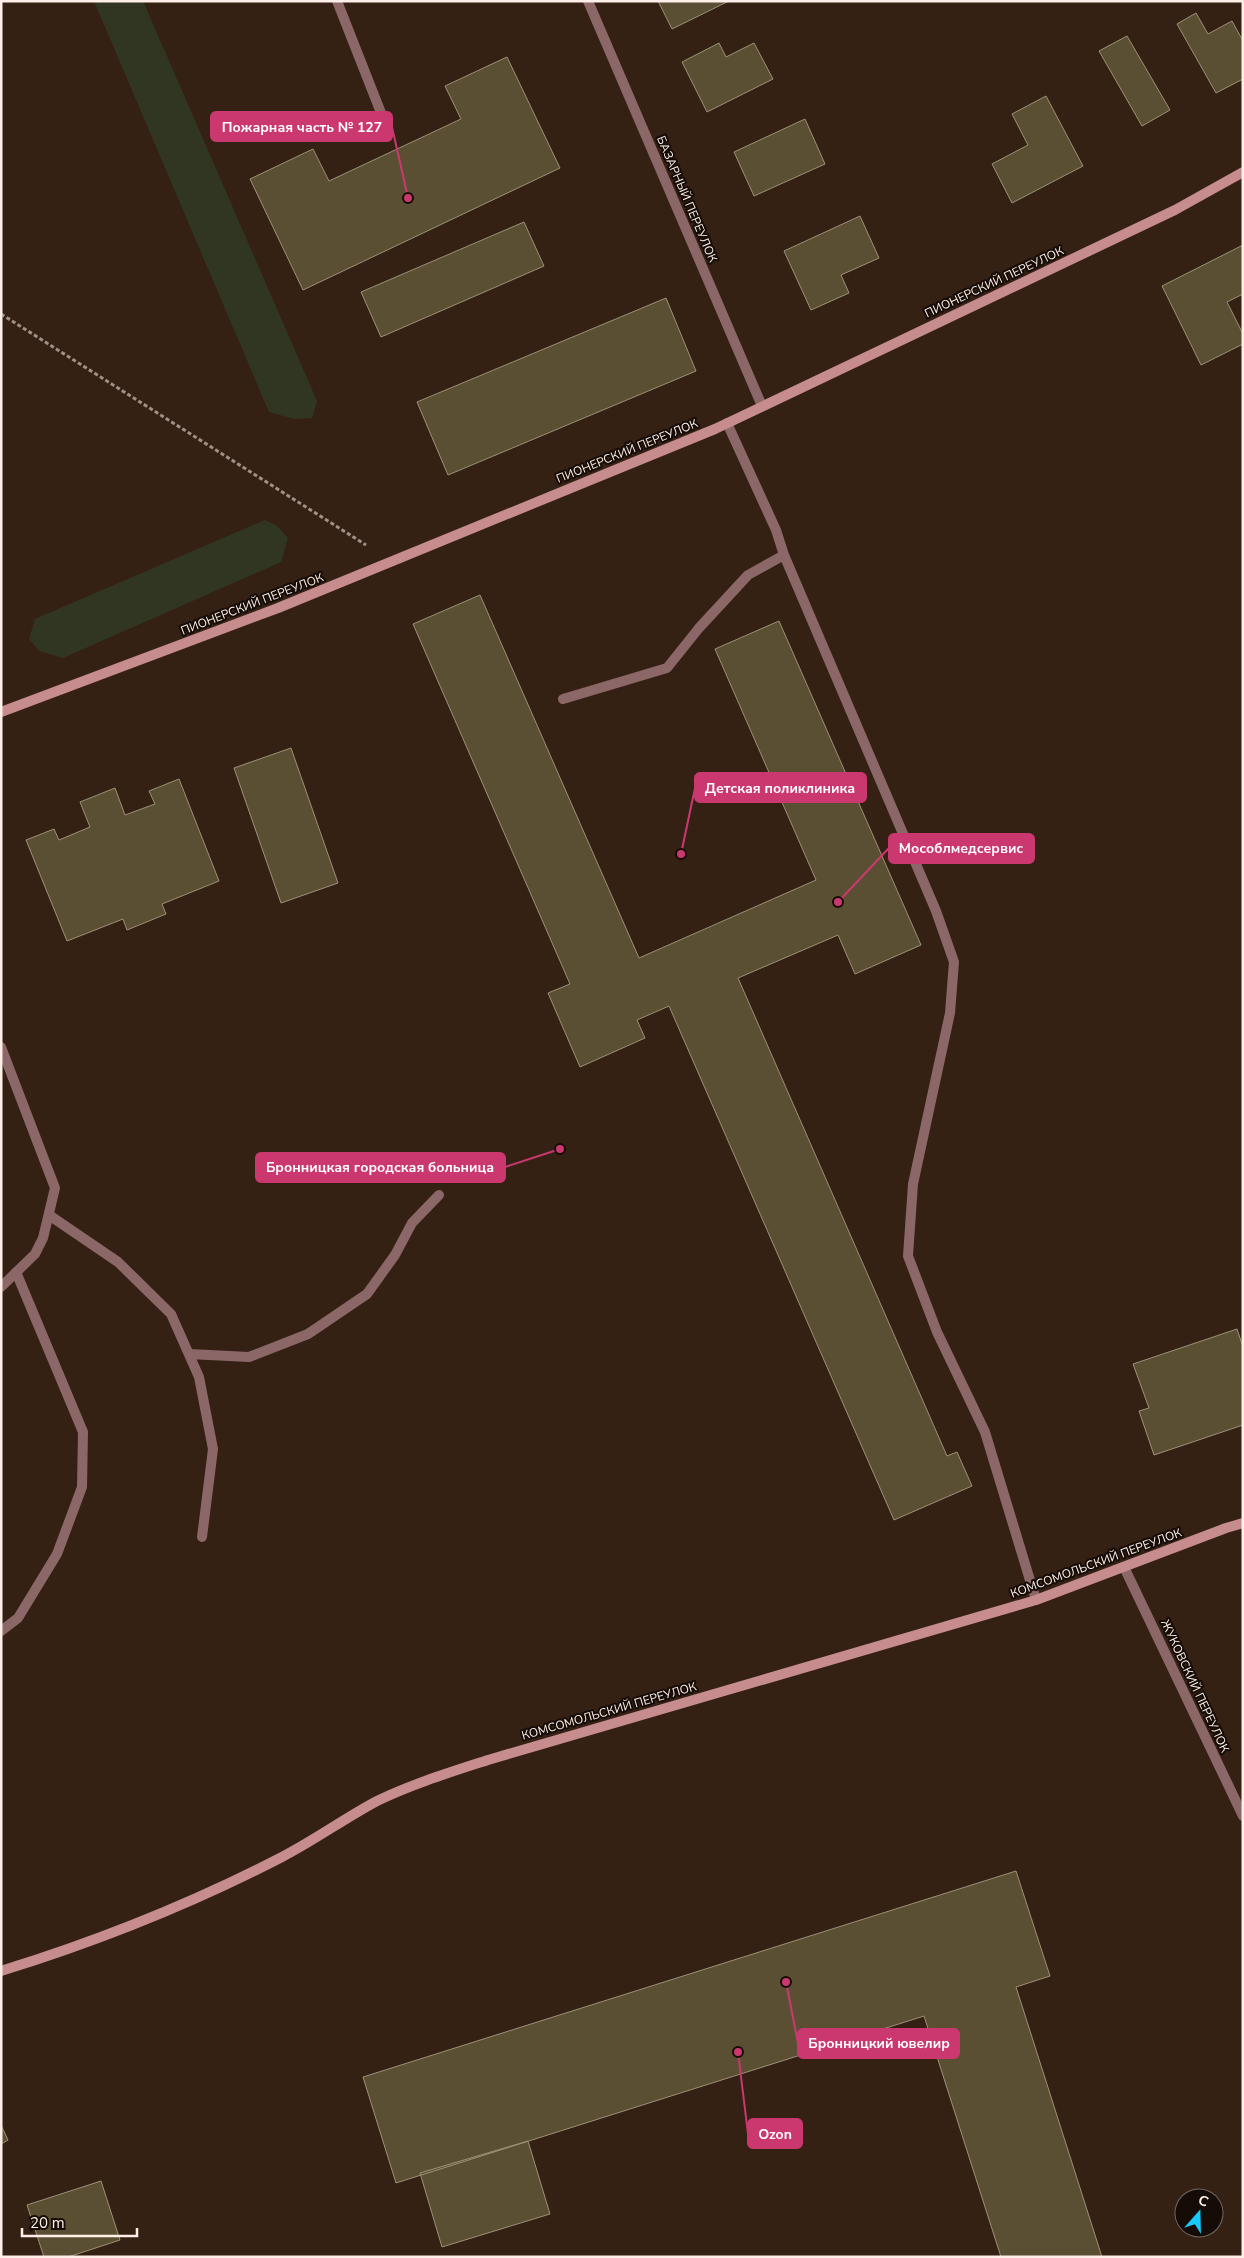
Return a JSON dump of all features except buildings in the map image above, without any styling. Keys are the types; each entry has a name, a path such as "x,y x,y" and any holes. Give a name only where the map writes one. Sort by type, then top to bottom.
{"street":[{"path":"337,1 387,128"},
{"name":"БАЗАРНЫЙ ПЕРЕУЛОК","path":"588,1 762,406"},
{"name":"ПИОНЕРСКИЙ ПЕРЕУЛОК","path":"1,712 278,608 727,423 1175,210 1243,172"},
{"path":"727,423 776,530 784,555 936,911 954,962 950,1013 913,1184 908,1256 937,1332 985,1432 1036,1600"},
{"path":"563,699 667,668 699,628 748,575 784,555"},
{"path":"1,1047 56,1188 43,1238 35,1254 1,1287"},
{"path":"189,1354 249,1357 308,1334 367,1294 395,1255 412,1223 439,1195"},
{"path":"49,1215 118,1262 171,1314 199,1377 213,1449 202,1537"},
{"path":"1,1631 18,1618 57,1554 82,1487 83,1432 16,1272"},
{"name":"КОМСОМОЛЬСКИЙ ПЕРЕУЛОК","path":"1,1971 132,1925 208,1892 283,1856 378,1801 428,1780 488,1760 1036,1600 1243,1524"},
{"name":"ЖУКОВСКИЙ ПЕРЕУЛОК","path":"1124,1567 1243,1816"}],"path":[{"path":"1,314 392,562"}],"green space":[{"path":"94,1 143,1 317,401 312,418 294,419 269,412"},
{"path":"265,520 277,526 288,538 281,562 63,658 39,651 29,639 35,619"}],"place":[{"name":"Пожарная часть № 127","path":"408,198"},
{"name":"Детская поликлиника","path":"681,854"},
{"name":"Мособлмедсервис","path":"838,902"},
{"name":"Бронницкая городская больница","path":"560,1149"},
{"name":"Бронницкий ювелир","path":"786,1982"},
{"name":"Ozon","path":"738,2052"}]}
